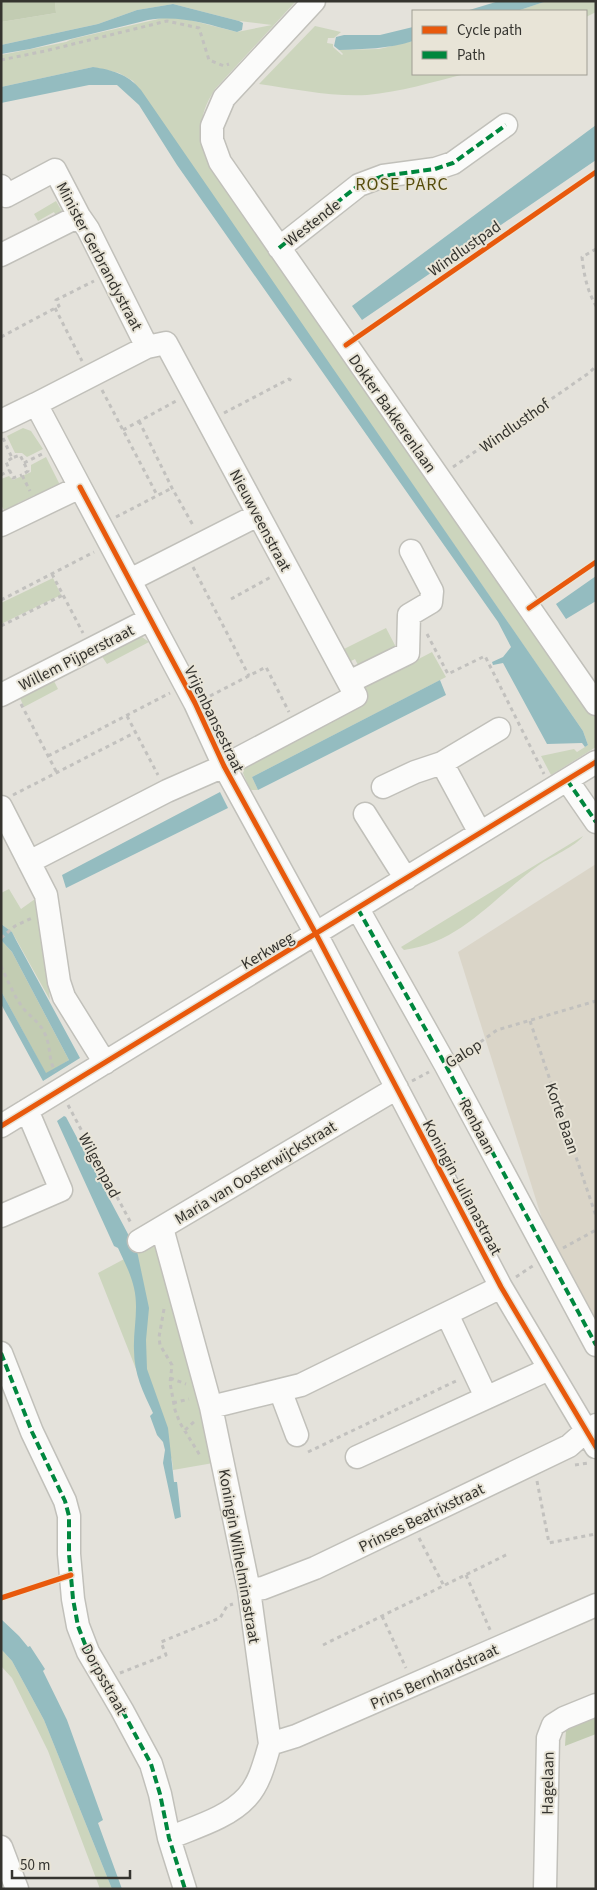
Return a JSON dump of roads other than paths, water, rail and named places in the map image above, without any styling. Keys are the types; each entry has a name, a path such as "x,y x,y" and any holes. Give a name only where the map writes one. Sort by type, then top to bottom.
{"street":[{"name":"Dokter Bakkerenlaan","path":"314,1 247,71 224,98 212,126 212,140 220,162 596,704"},
{"name":"Westende","path":"279,248 359,185 383,176 435,169 453,163 506,125"},
{"name":"Minister Gerbrandystraat","path":"1,186 6,196 55,170 110,272 157,345"},
{"path":"1,255 79,216"},
{"path":"1,421 36,404 89,369 157,345"},
{"name":"Nieuwveenstraat","path":"157,345 192,392 353,689"},
{"name":"Vrijenbansestraat","path":"36,404 190,694 224,766 316,934"},
{"path":"1,525 80,487"},
{"path":"130,580 258,515"},
{"path":"28,862 166,791 224,766 298,728 408,652 409,615 431,602 432,591 411,551"},
{"name":"Willem Pijperstraat","path":"7,692 150,619"},
{"path":"383,787 415,772 442,763 499,729"},
{"name":"Kerkweg","path":"1,1126 596,762"},
{"path":"442,763 480,833"},
{"path":"560,785 596,822"},
{"path":"5,802 28,862 46,895 59,982 64,997 105,1063"},
{"path":"365,814 406,879"},
{"name":"Renbaan","path":"358,909 445,1064 596,1345"},
{"name":"Koningin Julianastraat","path":"316,934 501,1287 549,1369 593,1434"},
{"name":"Maria van Oosterwijckstraat","path":"139,1240 397,1088"},
{"path":"1,1216 61,1190 27,1110"},
{"name":"Koningin Wilhelminastraat","path":"162,1228 211,1407 250,1594 270,1744 264,1767 249,1796 237,1807 169,1838"},
{"path":"211,1407 301,1385 501,1287"},
{"path":"447,1314 486,1397"},
{"name":"Dorpsstraat","path":"1,1353 32,1432 65,1501 69,1516 69,1554 73,1600 78,1626 88,1652 151,1764 160,1794 169,1838 185,1889"},
{"path":"357,1457 549,1369"},
{"path":"280,1390 297,1435"},
{"name":"Prinses Beatrixstraat","path":"250,1594 315,1568 593,1434"},
{"name":"Prins Bernhardstraat","path":"270,1744 296,1736 596,1605"},
{"name":"Hagelaan","path":"545,1889 548,1738 553,1725 564,1718 596,1705"},
{"path":"1,1847 17,1889"}],"water":[{"path":"499,1 547,1 520,10 469,10"},
{"path":"173,4 239,21 243,23 242,30 237,32 182,19 148,20 30,49 1,54 1,45 98,24 137,10"},
{"path":"412,27 412,41 404,44 339,50 334,46 336,37 344,35 380,35"},
{"path":"93,67 125,76 141,90 583,731 588,745 585,747 582,743 547,744 503,663 493,665 492,662 503,657 511,647 498,622 177,165 139,105 117,85 89,85 1,103 1,87"},
{"path":"596,125 596,160 362,320 352,306"},
{"path":"596,576 596,601 566,619 556,604"},
{"path":"440,680 446,695 258,790 252,777"},
{"path":"220,792 228,808 66,888 62,875"},
{"path":"1,924 12,932 80,1058 43,1081 1,1004 1,991 46,1073 69,1060 12,952 1,940"},
{"path":"64,1116 137,1251 149,1308 146,1340 147,1369 168,1428 174,1482 177,1482 181,1517 175,1519 163,1463 165,1450 163,1442 157,1435 150,1416 153,1413 137,1375 134,1359 136,1304 133,1283 57,1121"},
{"path":"1,1619 28,1647 30,1646 45,1669 43,1671 67,1720 103,1820 98,1823 122,1889 112,1889 44,1720 12,1661 1,1649"}],"district":[{"name":"ROSE PARC","path":"402,184"}]}
